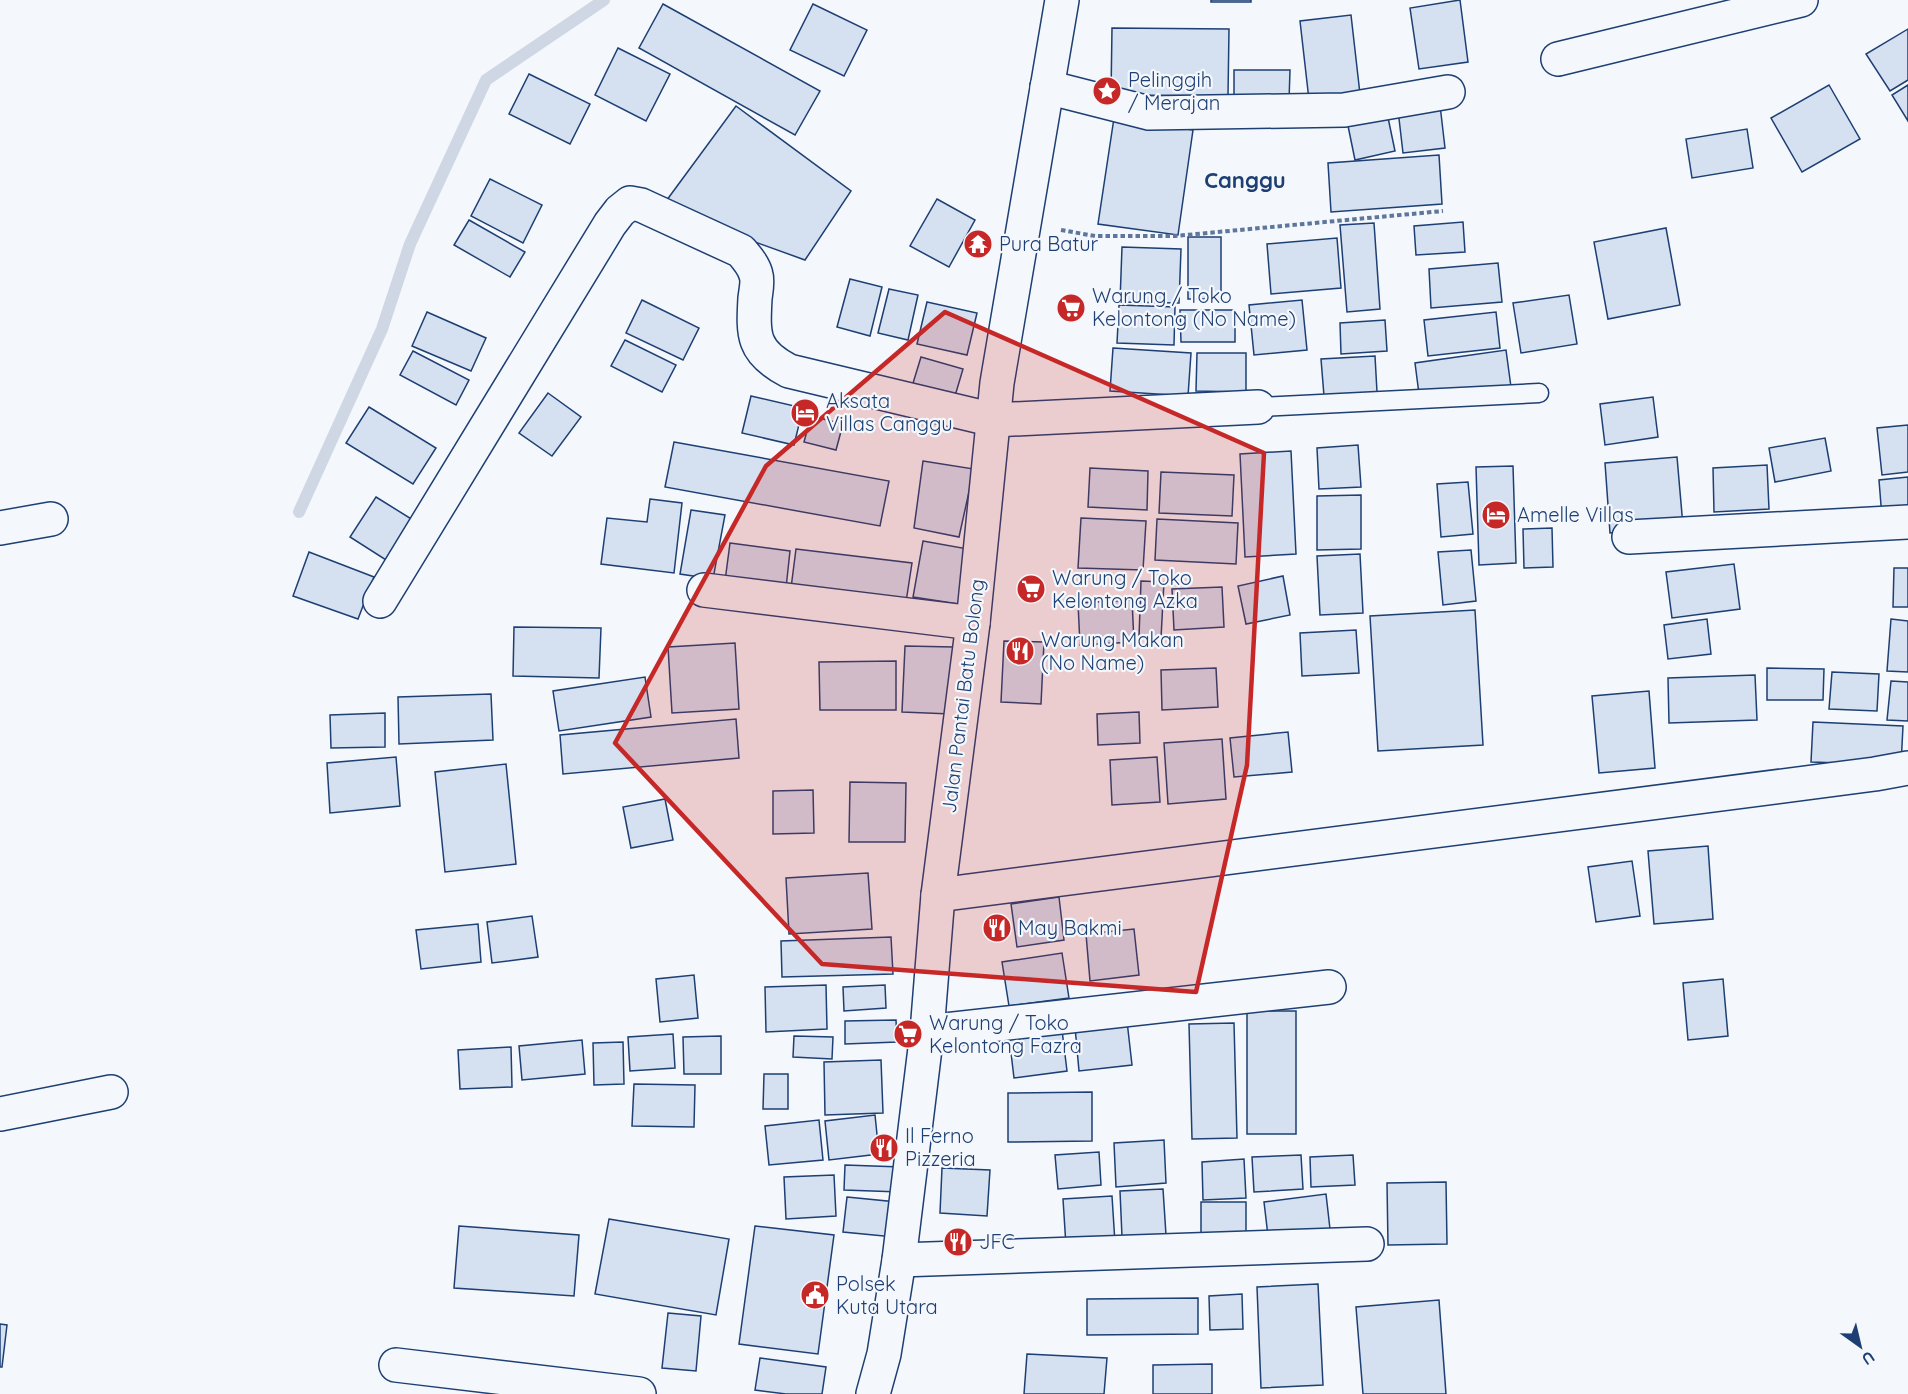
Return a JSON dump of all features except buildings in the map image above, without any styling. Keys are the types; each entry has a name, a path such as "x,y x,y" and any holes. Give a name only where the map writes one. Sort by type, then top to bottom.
{"street":[{"name":"Jalan Pantai Batu Bolong","path":"873,1394 884,1354 899,1260 927,1032 938,895 973,623 997,383 1062,0"},
{"path":"1558,59 1801,0"},
{"path":"1047,87 1149,113 1344,110 1448,92"},
{"path":"380,601 610,224 620,211 630,204 641,205 741,251 757,276 754,326 760,348 770,362 789,371 994,420 1258,407"},
{"path":"0,528 51,519"},
{"path":"1629,537 1908,522"},
{"path":"704,590 973,623"},
{"path":"938,895 1908,768"},
{"path":"927,1032 1329,987"},
{"path":"0,1114 111,1092"},
{"path":"899,1260 1367,1244"},
{"path":"396,1365 639,1394"}],"lane":[{"path":"1258,407 1539,393"}],"path":[{"path":"1025,224 1095,236 1175,236 1443,211"}],"highlighted area":[{"path":"945,312 1264,453 1247,765 1196,992 822,964 615,743 766,466"}],"waterway":[{"path":"299,512 382,329 410,244 486,80 604,0"}],"place":[{"name":"Pelinggih / Merajan","path":"1107,91"},
{"name":"Pura Batur","path":"978,244"},
{"name":"Warung / Toko Kelontong (No Name)","path":"1071,308"},
{"name":"Aksata Villas Canggu","path":"805,413"},
{"name":"Amelle Villas","path":"1496,515"},
{"name":"Warung / Toko Kelontong Azka","path":"1031,589"},
{"name":"Warung Makan (No Name)","path":"1020,651"},
{"name":"May Bakmi","path":"997,928"},
{"name":"Warung / Toko Kelontong Fazra","path":"908,1034"},
{"name":"Il Ferno Pizzeria","path":"884,1148"},
{"name":"JFC","path":"958,1242"},
{"name":"Polsek Kuta Utara","path":"815,1295"}],"district":[{"name":"Canggu","path":"1245,180"}]}
